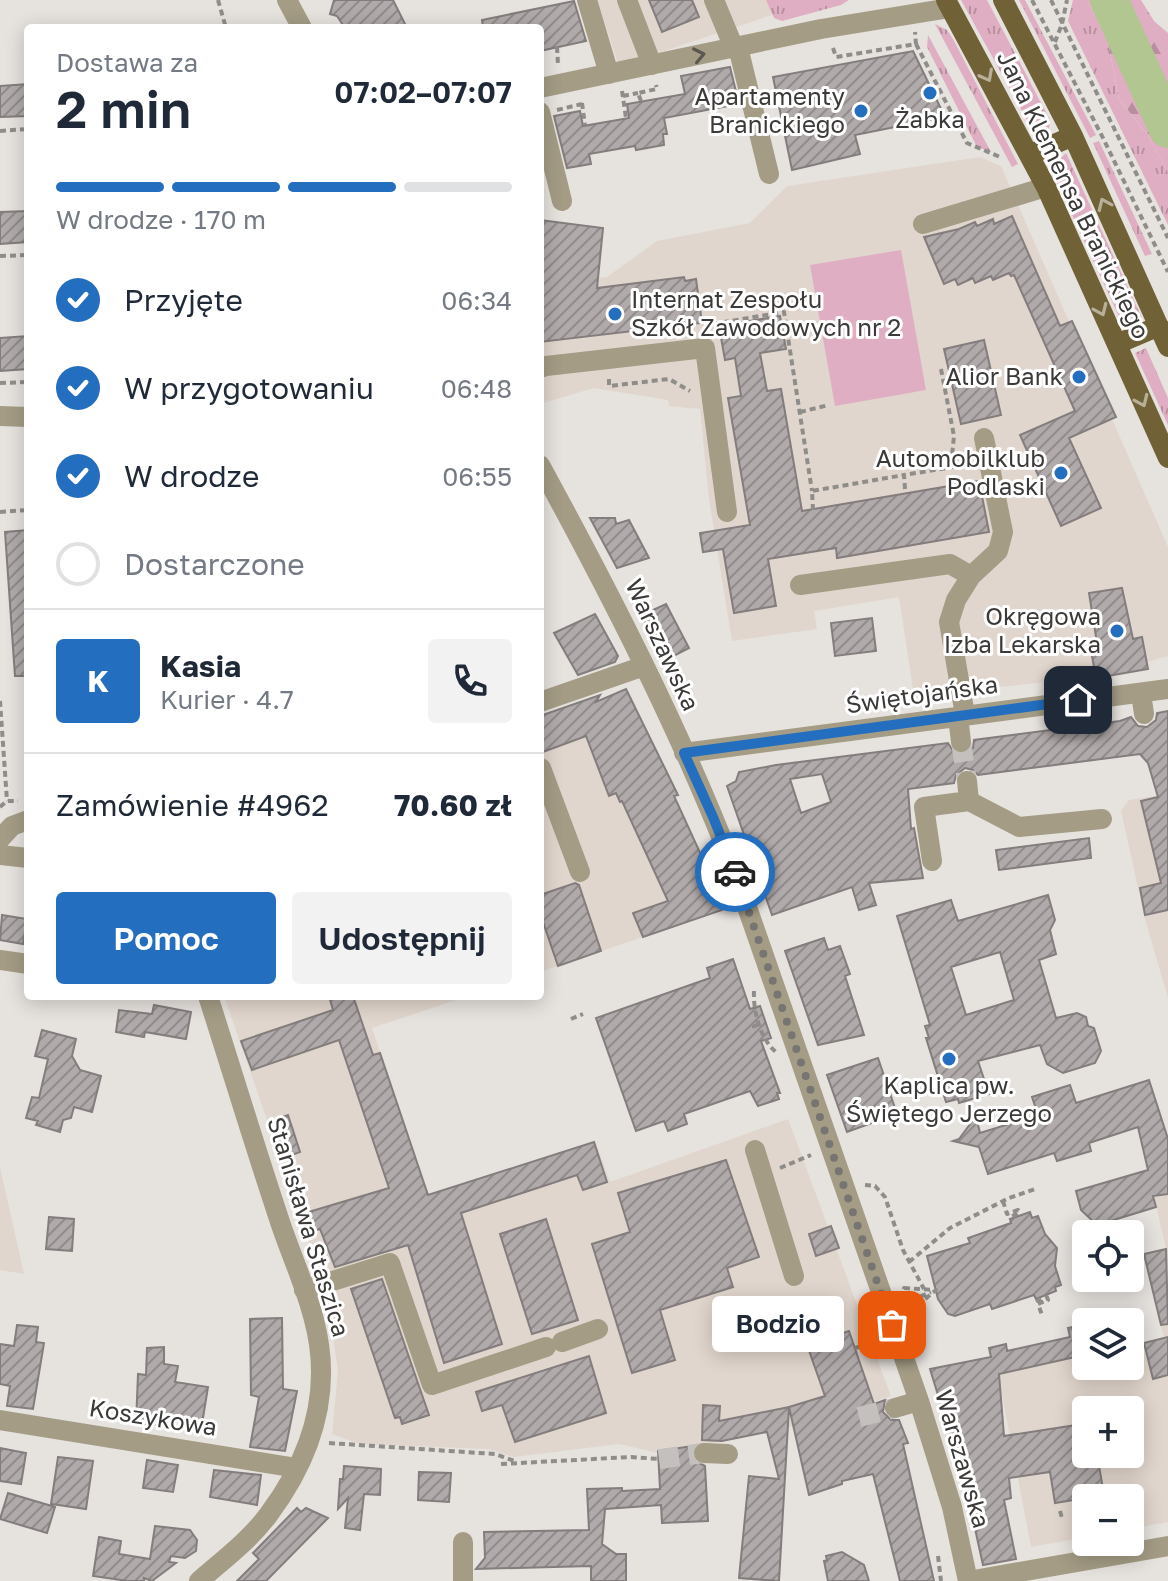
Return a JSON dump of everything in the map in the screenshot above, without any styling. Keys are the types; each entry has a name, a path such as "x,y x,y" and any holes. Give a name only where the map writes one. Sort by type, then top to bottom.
{"main road":[{"name":"Jana Klemensa Branickiego","path":"1003,0 1073,136 1168,347"},
{"name":"Jana Klemensa Branickiego","path":"948,4 1046,187 1168,458"},
{"path":"1029,155 1073,136"},
{"path":"1117,344 1159,326"}],"street":[{"path":"287,0 300,24"},
{"path":"587,0 615,79"},
{"path":"627,0 653,72"},
{"path":"714,0 736,48 769,174"},
{"path":"544,88 653,72 736,48 948,4"},
{"path":"544,128 562,201"},
{"path":"923,224 1046,187"},
{"path":"544,367 705,348 727,512"},
{"path":"0,416 24,417"},
{"path":"961,742 961,716 949,622 956,600 971,576 998,551 1003,532 984,438"},
{"name":"Warszawska","path":"544,472 605,584 713,817 761,944 919,1401 952,1507 968,1581"},
{"path":"800,585 950,564 971,576"},
{"path":"544,701 644,666"},
{"name":"Świętojańska","path":"684,753 1168,689"},
{"path":"1141,693 1144,714"},
{"path":"544,776 580,872"},
{"path":"932,861 924,807 968,791 1019,827 1102,819"},
{"path":"0,839 12,826 24,822"},
{"path":"0,855 24,858"},
{"path":"0,960 24,963"},
{"name":"Stanisława Staszica","path":"199,1581 268,1515 297,1468 320,1404 322,1366 315,1320 209,1000"},
{"path":"755,1150 794,1276"},
{"path":"304,1290 390,1263 432,1385 598,1329"},
{"path":"895,1408 919,1401"},
{"name":"Koszykowa","path":"0,1420 297,1468"},
{"path":"704,1453 728,1454"},
{"path":"463,1542 463,1581"},
{"path":"968,1581 1168,1546"}],"path":[{"path":"218,0 225,24"},
{"path":"1032,0 1168,272"},
{"path":"1051,0 1168,238"},
{"path":"1055,42 1067,0"},
{"path":"915,30 916,44 967,143 1000,157"},
{"path":"832,45 836,57 916,44"},
{"path":"557,47 560,74"},
{"path":"623,96 657,89 653,72"},
{"path":"615,79 623,96 626,118"},
{"path":"581,92 585,125"},
{"path":"638,93 641,101"},
{"path":"0,131 24,129"},
{"path":"0,256 24,255"},
{"path":"713,324 784,312 813,510"},
{"path":"609,367 609,386 669,379 712,405"},
{"path":"941,369 954,436 951,465"},
{"path":"0,383 24,382"},
{"path":"800,412 829,405"},
{"path":"812,491 970,463 981,469 993,483"},
{"path":"904,475 905,489"},
{"path":"0,512 24,510"},
{"path":"0,701 7,801"},
{"path":"754,985 753,1004 760,1024 768,1045 780,1056"},
{"path":"571,1019 583,1014"},
{"path":"752,1027 760,1024"},
{"path":"792,1161 811,1155"},
{"path":"859,1184 875,1186 885,1197 909,1262 924,1289"},
{"path":"909,1262 950,1228 1003,1201 1035,1189"},
{"path":"1003,1201 1007,1214 1018,1210 1019,1213 1010,1219"},
{"path":"904,1288 936,1290 912,1310 902,1304 904,1288"},
{"path":"911,1300 936,1290"},
{"path":"1037,1299 1047,1297 1048,1300 1038,1304 1042,1315"},
{"path":"855,1348 875,1342"},
{"path":"501,1464 631,1457 659,1459"},
{"path":"1060,1511 1062,1518"},
{"path":"938,1556 941,1581"}],"shaded area":[{"path":"597,0 817,0 619,66"},
{"path":"980,157 1001,166 1168,547 1168,656 1095,677 914,696 899,597 814,611 817,629 732,641 709,499 700,409 669,406 668,400 594,388 544,403 544,284 607,277 657,241 750,223 787,186"},
{"path":"623,694 722,910 544,971 544,719"},
{"path":"1168,794 1168,998 1145,919 1121,811 1129,800"},
{"path":"225,1000 456,1000 372,1028 429,1197 595,1141 610,1182 788,1119 891,1396 821,1420 704,1445 659,1448 658,1453 619,1444 514,1457 488,1449 360,1444 332,1434 338,1371 327,1293"},
{"path":"0,1167 24,1274 0,1270"},
{"path":"1168,1194 1168,1522 1144,1526 1144,1484 1072,1484 1072,1540 1031,1547 998,1374 1072,1358 1072,1380 1144,1380 1144,1342 1164,1338 1144,1254 1166,1249 1154,1197"}],"green space":[{"path":"766,0 849,0 782,21 774,18"},
{"path":"961,0 987,0 1050,120 1049,129 1044,133 1032,129"},
{"path":"1019,0 1025,0 1096,135 1090,138"},
{"path":"1073,0 1087,0 1108,41 1119,99 1147,134 1168,172 1168,225 1068,21"},
{"path":"1087,0 1141,0 1154,21 1168,33 1168,172 1147,134 1119,99 1108,41"},
{"path":"935,24 947,30 953,39 1018,164 1012,167"},
{"path":"928,35 991,152 977,147 927,47"},
{"path":"1099,141 1152,254 1145,256 1093,143"},
{"path":"1066,153 1142,318 1128,318 1122,323 1048,163 1058,161"},
{"path":"901,250 926,390 835,406 810,265"},
{"path":"1146,348 1168,398 1168,425 1135,353"}],"building":[{"path":"334,0 393,0 405,24 342,24 337,16 330,14"},
{"path":"649,0 692,0 699,17 662,32"},
{"path":"574,1 586,41 544,50 544,24 482,24 482,20"},
{"name":"Apartamenty Branickiego","path":"913,51 945,117 855,135 860,154 792,170 773,77"},
{"path":"730,67 739,104 664,118 667,134 663,134 664,145 636,150 635,146 589,154 591,164 567,168 554,116 580,111 583,126 629,118 627,104 685,94 681,76"},
{"path":"24,84 24,116 0,117 0,86"},
{"path":"24,211 24,242 0,244 0,212"},
{"path":"1012,216 1060,326 1072,321 1116,417 1069,438 1101,508 1061,526 1020,435 1075,411 1014,275 1009,273 993,280 991,276 975,283 973,278 958,285 955,279 944,284 924,237 975,222 977,226 993,219 994,224"},
{"name":"Internat Zespołu Szkół Zawodowych nr 2","path":"544,221 603,228 597,288 684,277 685,281 696,279 702,323 544,342"},
{"path":"780,316 786,349 760,353 767,391 781,389 802,511 979,481 989,532 837,558 836,548 768,559 776,606 734,613 723,549 703,552 700,533 750,525 728,398 741,396 735,358 725,360 719,326"},
{"path":"24,336 24,369 0,371 0,338"},
{"path":"984,340 1001,415 961,424 944,349"},
{"path":"590,518 615,518 616,524 629,520 649,558 617,568"},
{"path":"24,530 24,676 15,676 5,532"},
{"name":"Okręgowa Izba Lekarska","path":"1122,588 1133,639 1142,637 1148,669 1096,678 1090,645 1097,643 1089,593"},
{"path":"666,604 689,648 664,661 642,615"},
{"path":"595,614 618,656 615,662 578,675 554,633"},
{"path":"872,618 876,651 835,656 831,623"},
{"path":"626,689 678,795 674,796 708,870 722,910 643,937 633,913 668,901 622,801 616,793 609,796 586,736 544,752 544,715 600,695 596,702"},
{"path":"1168,711 1168,910 1145,915 1140,888 1161,883 1141,801 1158,797 1148,763 1140,754 978,775 965,768 956,775 954,783 908,789 911,829 914,828 923,878 869,883 876,905 859,910 852,887 772,915 727,786 736,781 739,772 776,765 948,743 955,754 963,755 973,748 974,740 1131,717 1138,726 1147,727 1156,720 1157,713","holes":["822,774 831,802 801,813 790,779"]},
{"path":"1089,838 1091,858 999,870 996,850"},
{"path":"575,883 579,885 601,951 558,966 544,925 544,894"},
{"path":"1048,895 1055,920 1050,930 1056,954 1039,960 1056,1018 1077,1013 1086,1017 1088,1026 1094,1028 1101,1051 1095,1063 1063,1073 1047,1064 1040,1045 978,1061 989,1094 959,1103 958,1099 946,1102 926,1038 929,1038 925,1026 930,1025 897,916 951,900 958,921","holes":["1000,952 1014,1000 966,1015 951,967"]},
{"path":"2,915 24,919 23,944 0,940"},
{"path":"824,938 828,950 840,946 850,974 845,976 864,1035 818,1045 785,951"},
{"path":"733,959 750,1009 760,1006 771,1038 761,1041 780,1093 777,1093 779,1099 758,1106 750,1091 684,1114 687,1124 668,1131 664,1121 636,1131 596,1018 710,978 707,968"},
{"path":"330,1000 354,1000 373,1055 380,1053 428,1195 594,1142 607,1182 583,1190 577,1175 461,1213 502,1344 444,1363 408,1245 335,1267 320,1229 307,1233 302,1214 389,1188 339,1040 252,1070 241,1041 333,1010"},
{"path":"154,1005 191,1012 186,1039 145,1032 144,1037 116,1032 119,1010 152,1014"},
{"path":"42,1030 76,1039 72,1056 80,1070 101,1076 92,1112 74,1107 71,1118 63,1120 60,1132 36,1125 38,1121 26,1118 32,1097 39,1098 48,1059 35,1056"},
{"path":"878,1058 897,1114 847,1132 827,1075"},
{"path":"1149,1080 1168,1139 1168,1194 1153,1196 1156,1207 1113,1220 1092,1220 1081,1210 1076,1191 1148,1170 1138,1127 1089,1143 1091,1151 1057,1161 1054,1153 988,1174 979,1147 953,1141 959,1139 976,1116 980,1133 1038,1115 1032,1097 1070,1085 1076,1103"},
{"path":"288,1115 300,1152 284,1158 271,1121"},
{"path":"726,1160 759,1257 727,1268 733,1287 660,1310 675,1360 632,1373 592,1244 630,1232 618,1193"},
{"path":"1030,1212 1032,1218 1038,1216 1045,1234 1057,1248 1055,1266 1061,1285 1055,1287 1056,1291 1036,1299 1034,1295 992,1309 990,1304 955,1316 948,1314 938,1299 927,1256 970,1243 968,1238 1011,1223 1010,1219"},
{"path":"49,1217 74,1219 72,1251 46,1249"},
{"path":"546,1219 578,1320 532,1334 500,1234"},
{"path":"831,1226 839,1248 816,1256 809,1234"},
{"path":"1166,1249 1168,1324 1161,1325 1144,1254"},
{"path":"382,1279 429,1415 402,1424 400,1417 395,1418 351,1289"},
{"path":"282,1318 283,1389 297,1391 285,1451 250,1447 259,1397 251,1395 250,1319"},
{"path":"17,1325 38,1327 36,1342 44,1343 33,1409 7,1406 10,1386 0,1384 0,1344 14,1346"},
{"path":"1072,1327 1072,1358 999,1374 1004,1436 1072,1426 1072,1468 1099,1468 1102,1484 1072,1484 1072,1500 1055,1503 1050,1472 1009,1478 1011,1498 1004,1500 1016,1559 983,1565 965,1483 930,1369 991,1357 989,1348 1006,1344 1007,1351 1070,1337 1068,1328"},
{"path":"849,1331 874,1404 885,1400 883,1412 891,1420 899,1420 908,1443 903,1444 934,1581 900,1581 873,1474 842,1481 842,1484 809,1495 789,1407 825,1396 807,1345"},
{"path":"1168,1337 1168,1375 1153,1379 1144,1343"},
{"path":"164,1347 164,1364 178,1366 175,1382 208,1387 202,1424 160,1417 160,1425 136,1424 138,1374 146,1375 147,1348"},
{"path":"589,1356 606,1413 515,1442 502,1405 482,1411 476,1392"},
{"path":"703,1405 720,1406 719,1421 789,1407 779,1581 739,1578 749,1476 779,1479 767,1432 722,1441 702,1440"},
{"path":"693,1446 693,1460 705,1466 708,1521 662,1523 661,1505 605,1509 602,1544 616,1554 626,1554 626,1581 591,1581 591,1566 476,1569 485,1558 484,1532 589,1530 587,1489 660,1489 658,1451"},
{"path":"0,1448 26,1453 21,1484 0,1481"},
{"path":"58,1457 93,1461 86,1509 51,1504"},
{"path":"147,1460 178,1465 173,1492 143,1488"},
{"path":"344,1466 381,1469 380,1495 364,1494 360,1530 345,1528 348,1498 338,1509"},
{"path":"214,1470 261,1475 257,1505 210,1497"},
{"path":"419,1472 451,1473 449,1502 418,1500"},
{"path":"8,1493 55,1507 47,1533 0,1519"},
{"path":"297,1508 301,1512 306,1508 328,1518 266,1581 237,1581 259,1559 253,1553"},
{"path":"155,1526 190,1530 197,1540 196,1551 185,1558 171,1556 169,1562 176,1563 152,1581 93,1576 99,1537 121,1541 119,1554 150,1559"},
{"path":"842,1552 864,1565 869,1581 828,1581 826,1556"}],"waterway":[{"path":"1109,0 1168,129"}],"tunnel":[{"path":"961,742 967,781"},
{"path":"859,1417 895,1408"},
{"path":"659,1459 704,1453"}],"way so far":[{"path":"735,872 892,1325"}],"place":[{"name":"Żabka","path":"930,93"},
{"name":"Apartamenty Branickiego","path":"861,111"},
{"name":"Internat Zespołu Szkół Zawodowych nr 2","path":"615,314"},
{"name":"Alior Bank","path":"1079,377"},
{"name":"Automobilklub Podlaski","path":"1061,473"},
{"name":"Okręgowa Izba Lekarska","path":"1117,631"},
{"name":"Kaplica pw. Świętego Jerzego","path":"949,1059"},
{"name":"Bodzio","path":"892,1325"}],"route":[{"path":"735,872 684,753 1078,700"}]}
